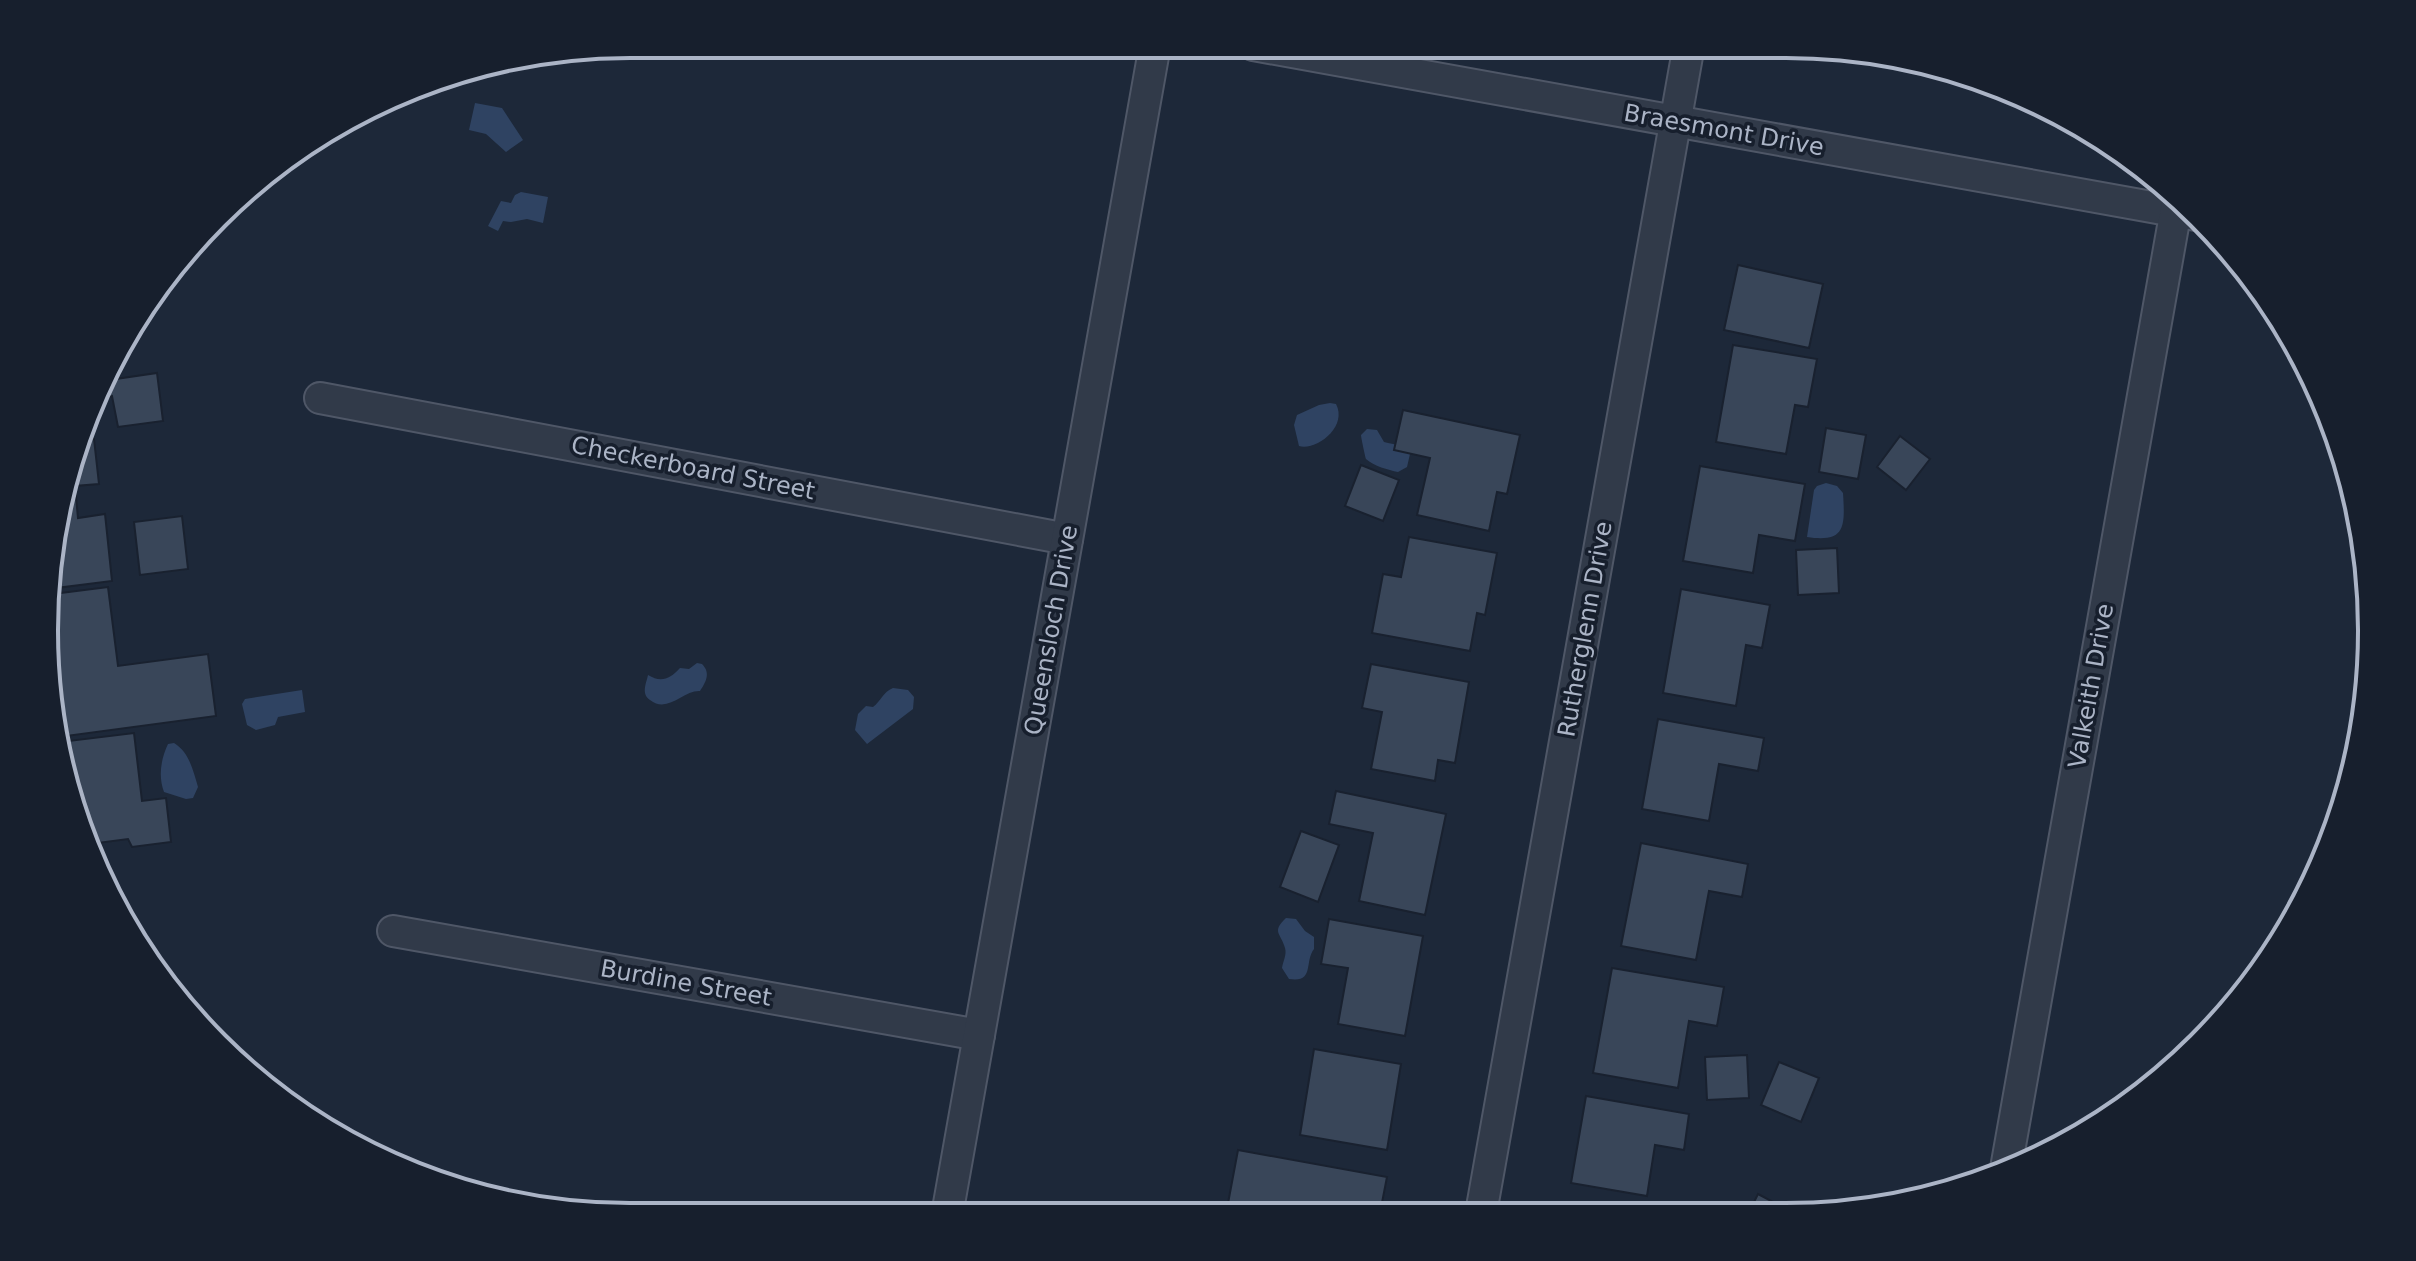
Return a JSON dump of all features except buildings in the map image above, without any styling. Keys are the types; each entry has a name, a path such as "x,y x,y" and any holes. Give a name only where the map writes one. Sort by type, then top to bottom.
{"street":[{"name":"Queensloch Drive","path":"949,1203 1153,58"},
{"name":"Braesmont Drive","path":"1325,58 2169,206"},
{"name":"Rutherglenn Drive","path":"1483,1203 1687,58"},
{"name":"Valkeith Drive","path":"2008,1158 2181,218"},
{"name":"Checkerboard Street","path":"320,398 1067,539"},
{"name":"Burdine Street","path":"393,931 979,1035"}],"water":[{"path":"475,103 502,108 523,140 506,152 486,134 469,130"},
{"path":"521,192 548,197 543,223 527,219 503,221 498,231 488,226 501,201 511,203 515,195"},
{"path":"1330,403 1336,404 1339,413 1334,429 1314,445 1299,446 1294,425 1297,415"},
{"path":"1367,429 1377,430 1384,442 1405,448 1410,454 1407,467 1398,472 1366,459 1361,435"},
{"path":"1826,483 1837,486 1843,493 1843,523 1836,534 1829,537 1807,537 1814,490"},
{"path":"697,663 705,667 707,674 700,691 663,704 647,698 648,675 665,679 680,668 689,669"},
{"path":"893,688 908,690 914,697 913,709 867,744 855,730 858,714 866,706 873,707"},
{"path":"302,690 305,712 278,717 275,725 256,730 247,725 242,704 245,699"},
{"path":"174,743 187,756 192,768 198,787 193,798 164,792 162,762 168,744"},
{"path":"1286,918 1296,919 1314,937 1308,970 1302,978 1289,979 1282,968 1285,951 1278,930"}]}
